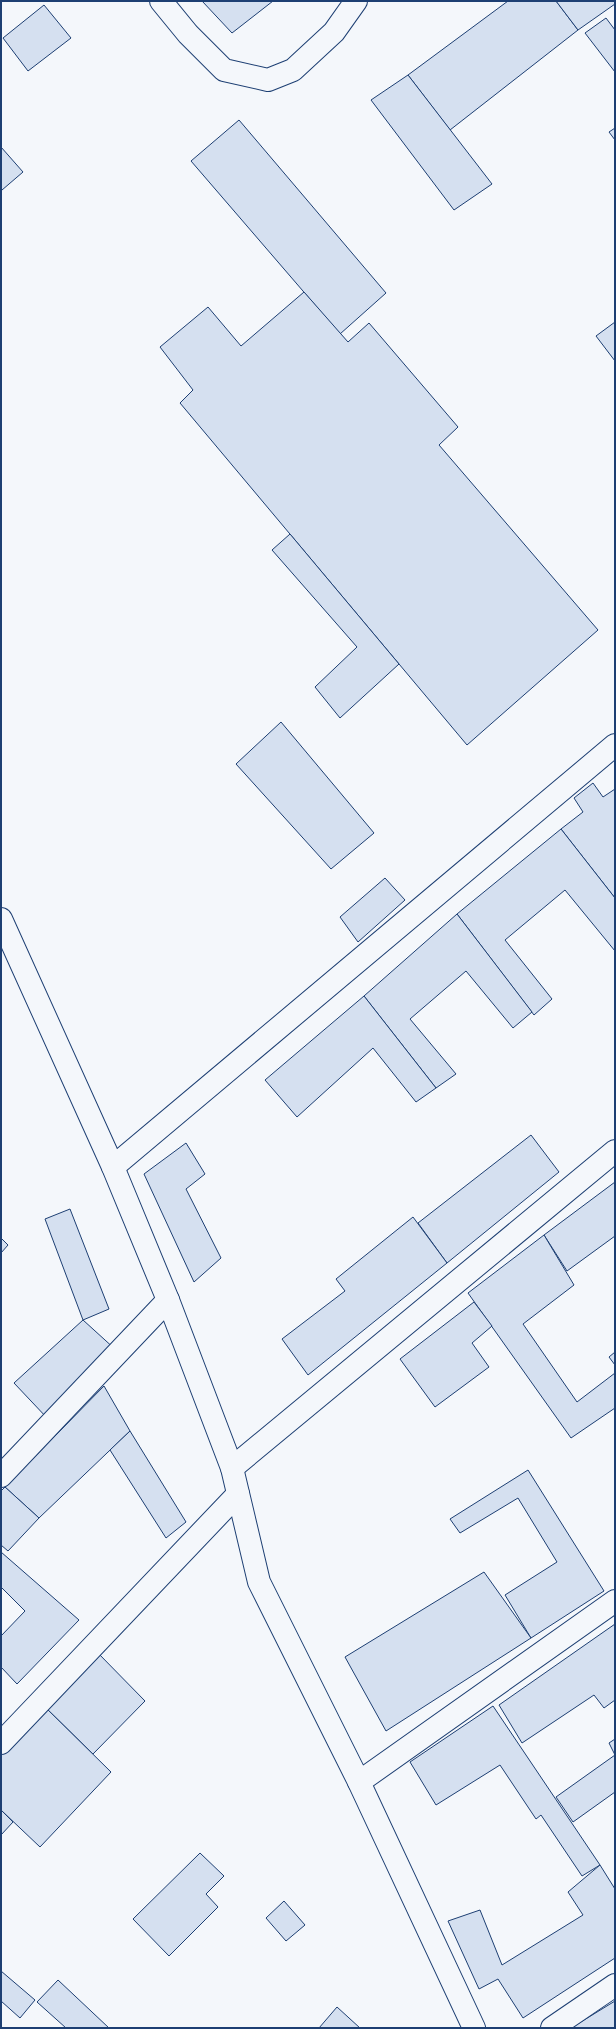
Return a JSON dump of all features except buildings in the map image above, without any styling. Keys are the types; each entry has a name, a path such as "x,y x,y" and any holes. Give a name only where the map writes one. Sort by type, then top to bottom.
{"street":[{"path":"161,1 188,34 224,70 268,80 294,70 334,32 356,1"},
{"path":"113,1167 615,745"},
{"path":"1,920 7,951 113,1167 168,1300 232,1468 259,1582 359,1782 474,2028"},
{"path":"232,1468 615,1151"},
{"path":"1,1476 168,1300"},
{"path":"1,1744 238,1494"},
{"path":"359,1782 615,1601"},
{"path":"552,2028 615,1985"}]}
